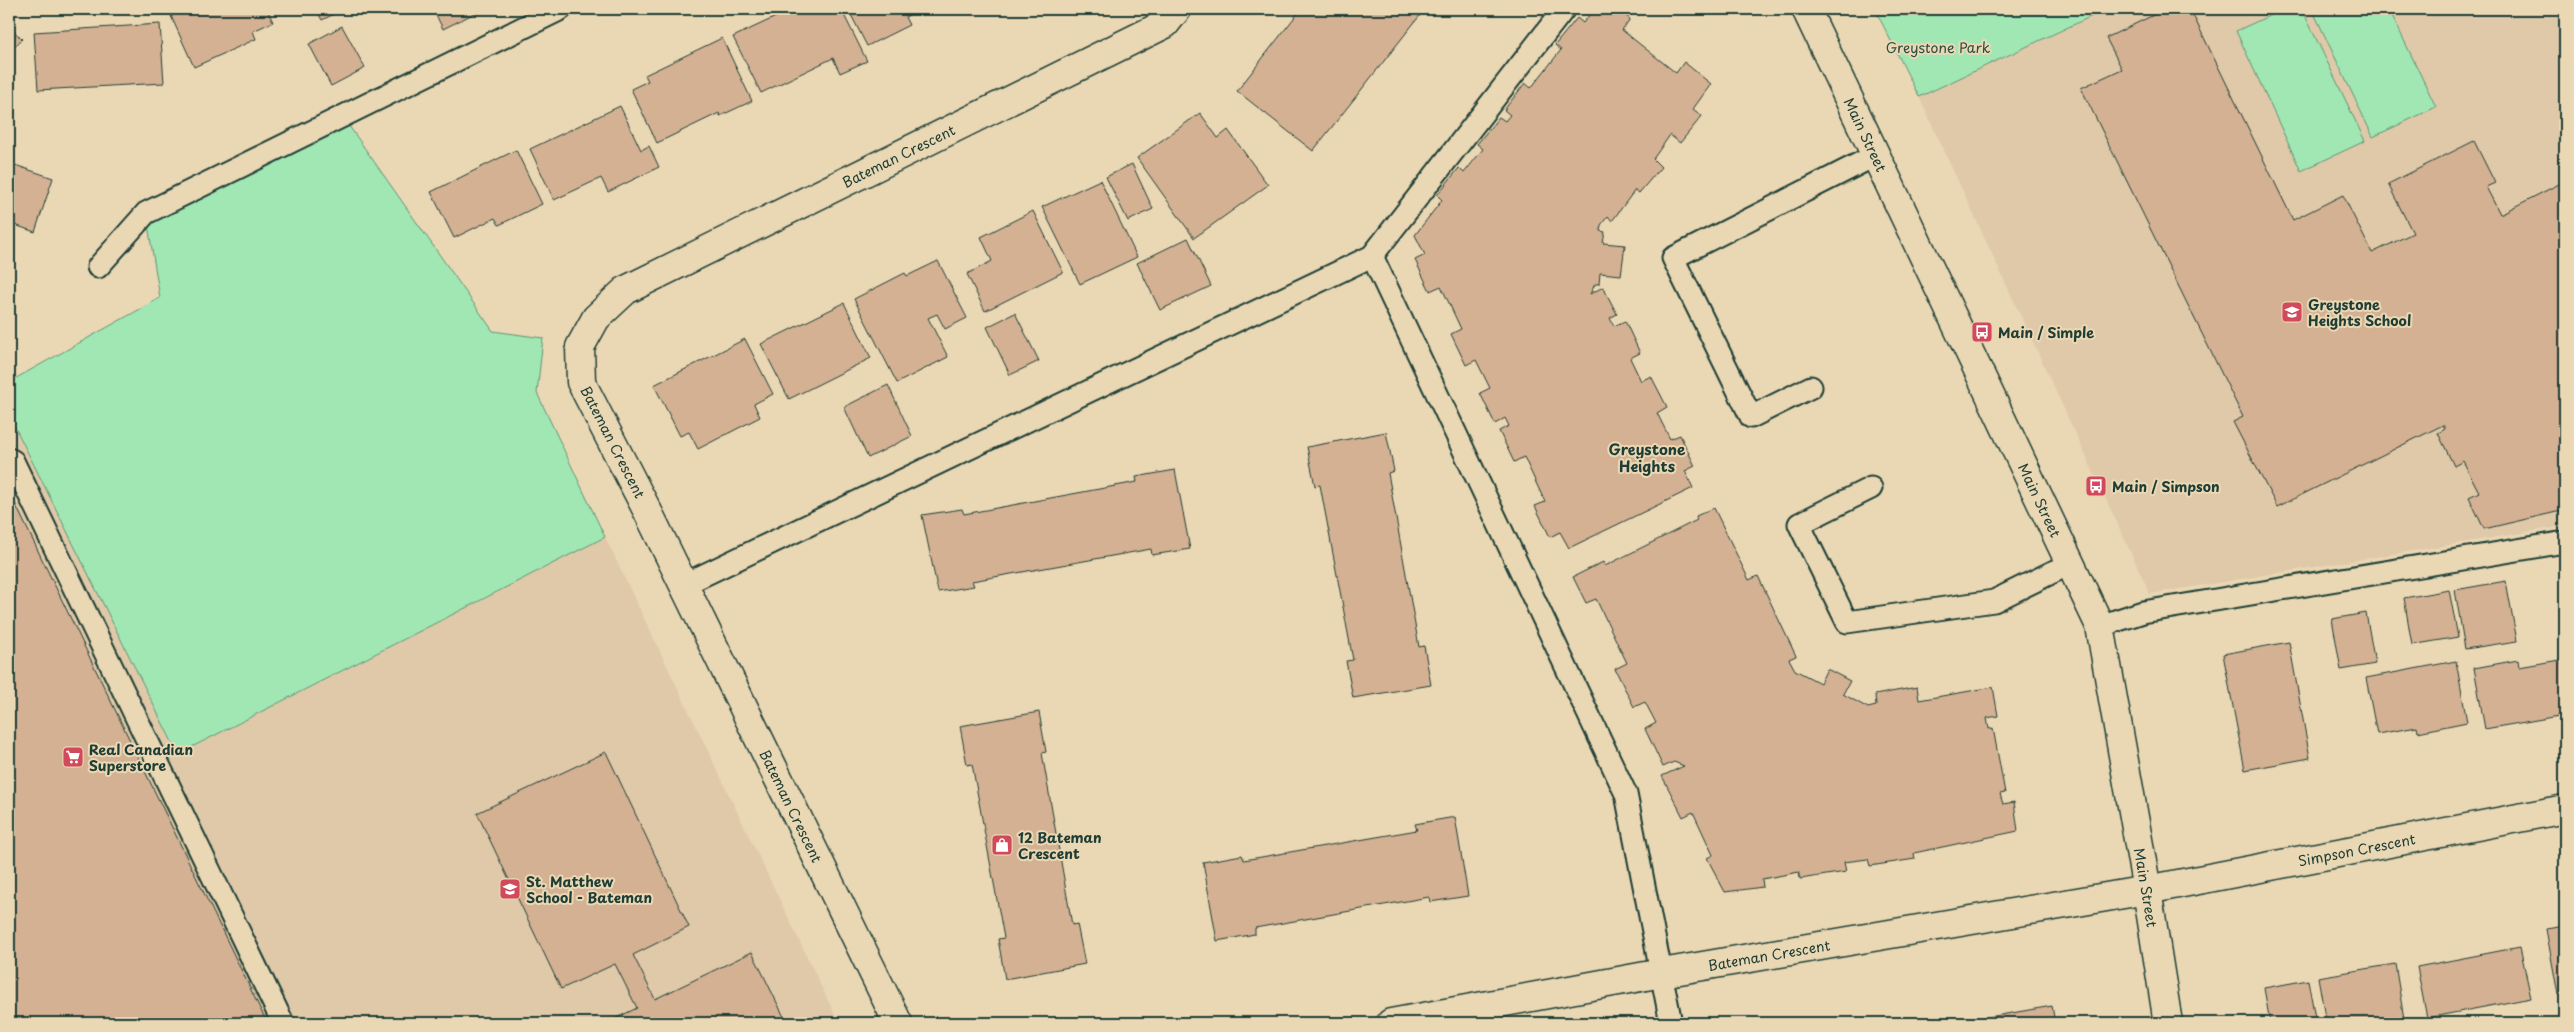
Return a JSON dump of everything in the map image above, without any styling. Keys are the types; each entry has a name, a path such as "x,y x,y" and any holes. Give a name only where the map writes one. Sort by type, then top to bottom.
{"street":[{"name":"Bateman Crescent","path":"898,1023 581,382 580,347 596,318 626,290 1165,24 1177,9"},
{"name":"Main Street","path":"1806,9 2100,626 2147,890 2168,1023"},
{"name":"Simpson Crescent","path":"2147,890 2565,809"},
{"name":"Bateman Crescent","path":"1392,1023 1662,973 2147,890"}],"lane":[{"path":"98,267 146,213 561,9"},
{"path":"683,585 1372,256 1564,9"},
{"path":"1812,387 1751,417 1673,258 1876,155"},
{"path":"1372,256 1626,794 1671,1023"},
{"path":"9,459 13,461 283,1023"},
{"path":"1871,488 1799,524 1847,622 1994,601 2069,564"},
{"path":"2100,626 2144,612 2565,542"}],"shaded area":[{"name":"Greystone Heights School","path":"2107,9 2565,9 2565,526 2150,594 1919,97"},
{"name":"St. Matthew School - Bateman","path":"9,415 178,754 605,537 839,1023 9,1023"}],"green space":[{"name":"Greystone Park","path":"1875,9 2107,9 1919,97"},
{"path":"2284,9 2302,9 2365,141 2301,171 2236,31"},
{"path":"2312,9 2389,9 2436,107 2373,137"},
{"path":"342,116 493,331 543,338 537,393 605,537 178,754 9,415 9,382 160,298 146,213"}],"building":[{"path":"188,9 267,9 273,22 253,31 256,39 194,67 171,16"},
{"path":"316,9 344,9 322,20"},
{"path":"433,9 483,9 443,29"},
{"path":"793,9 841,9 867,61 840,73 833,58 761,93 733,37"},
{"path":"848,9 921,9 905,17 909,25 867,46"},
{"path":"1301,9 1425,9 1313,151 1237,91"},
{"path":"1594,9 1617,9 1630,19 1622,30 1676,73 1684,62 1711,84 1693,109 1702,116 1680,143 1670,135 1653,159 1661,167 1639,193 1635,190 1612,221 1608,216 1601,225 1600,231 1605,232 1603,243 1625,245 1621,275 1600,273 1599,284 1595,284 1590,294 1603,287 1617,314 1610,318 1614,326 1625,321 1640,353 1630,358 1641,381 1651,376 1667,407 1657,413 1670,439 1680,435 1695,466 1685,471 1693,488 1569,548 1560,532 1550,537 1535,506 1545,502 1524,457 1514,462 1499,431 1509,426 1505,418 1495,424 1480,393 1490,388 1476,360 1466,365 1451,334 1461,329 1441,286 1430,291 1415,260 1425,255 1415,235 1442,200 1437,195 1459,168 1464,173 1483,149 1477,144 1499,117 1505,121 1510,115 1504,110 1525,83 1531,88 1561,50 1555,45 1577,18 1583,23"},
{"name":"Greystone Heights School","path":"2166,9 2190,9 2293,220 2343,195 2372,253 2413,233 2388,184 2474,141 2495,183 2486,187 2500,214 2565,181 2565,510 2484,529 2469,497 2479,492 2463,461 2454,466 2438,433 2445,429 2443,425 2277,507 2233,422 2243,417 2081,88 2122,69 2106,38"},
{"path":"160,24 164,83 38,90 34,32"},
{"path":"342,26 365,68 331,86 309,44"},
{"path":"9,27 22,39 9,53"},
{"path":"722,38 752,101 720,116 719,113 657,143 631,89 648,81 645,75"},
{"path":"620,106 641,150 649,146 659,167 608,192 601,178 554,200 530,149"},
{"path":"1200,113 1218,138 1228,130 1268,185 1194,238 1137,158"},
{"path":"516,150 542,204 499,225 495,218 454,238 431,192"},
{"path":"9,163 53,178 35,232 9,223"},
{"path":"1132,164 1153,209 1128,221 1106,177"},
{"path":"1100,180 1137,257 1080,284 1042,207"},
{"path":"1033,211 1063,272 985,311 967,274 992,261 981,237"},
{"path":"1188,238 1211,286 1160,310 1137,263"},
{"path":"938,261 967,318 945,329 937,314 928,318 948,357 897,383 854,299 905,273 907,276"},
{"path":"844,303 871,358 789,399 761,344"},
{"path":"1015,313 1039,361 1010,375 987,327"},
{"path":"745,339 773,394 754,404 760,417 698,449 689,432 680,436 654,385"},
{"path":"888,385 912,436 868,458 844,407"},
{"path":"1386,432 1394,471 1388,473 1419,647 1424,646 1431,685 1353,698 1346,661 1353,660 1320,485 1315,486 1307,447"},
{"path":"1175,470 1190,549 1152,555 1151,549 972,581 974,586 938,592 922,515 962,509 964,514 1137,482 1136,477"},
{"name":"Real Canadian Superstore","path":"9,491 267,1023 9,1023"},
{"path":"1714,508 1749,580 1758,576 1796,656 1789,659 1795,670 1820,683 1827,669 1850,681 1843,694 1868,708 1876,706 1875,695 1917,687 1919,700 1993,687 1998,716 1987,718 1989,729 1993,728 2005,793 2000,794 2003,804 2014,802 2018,831 1914,853 1915,859 1870,866 1868,859 1844,862 1846,872 1800,879 1799,872 1762,879 1763,887 1725,892 1707,858 1713,855 1693,812 1683,817 1662,776 1684,766 1674,762 1663,767 1645,729 1656,723 1645,702 1634,707 1615,669 1627,663 1596,599 1586,603 1573,577 1603,562 1605,566 1697,520 1696,516"},
{"path":"2506,581 2517,641 2465,649 2455,590"},
{"path":"2449,590 2458,637 2412,645 2404,598"},
{"path":"2366,613 2375,664 2341,670 2332,619"},
{"path":"2289,642 2310,758 2245,770 2223,654"},
{"path":"2565,659 2565,715 2485,729 2474,668 2518,660 2519,667"},
{"path":"2456,661 2467,722 2418,732 2417,727 2377,734 2366,678"},
{"path":"1039,712 1046,752 1042,753 1072,925 1077,924 1085,964 1005,979 998,939 1004,938 972,764 967,765 960,726"},
{"path":"606,752 689,927 633,955 655,999 752,952 787,1023 606,1023 637,1008 615,964 561,989 477,813"},
{"path":"1455,817 1468,896 1430,902 1429,897 1255,928 1255,934 1217,941 1203,862 1242,855 1244,860 1417,830 1415,824"},
{"path":"2565,926 2565,993 2558,995 2546,929"},
{"path":"2520,947 2531,998 2427,1018 2417,967"},
{"path":"2395,964 2404,1019 2380,1023 2326,1023 2318,977"},
{"path":"2308,980 2316,1023 2270,1023 2264,988"},
{"path":"2052,1006 2055,1023 1966,1023 1966,1021"}],"place":[{"name":"Greystone Heights School","path":"2292,312"},
{"name":"Main / Simple","path":"1982,332"},
{"name":"Main / Simpson","path":"2096,486"},
{"name":"Real Canadian Superstore","path":"73,757"},
{"name":"12 Bateman Crescent","path":"1002,845"},
{"name":"St. Matthew School - Bateman","path":"510,889"}],"district":[{"name":"Greystone Heights","path":"1647,456"}]}
